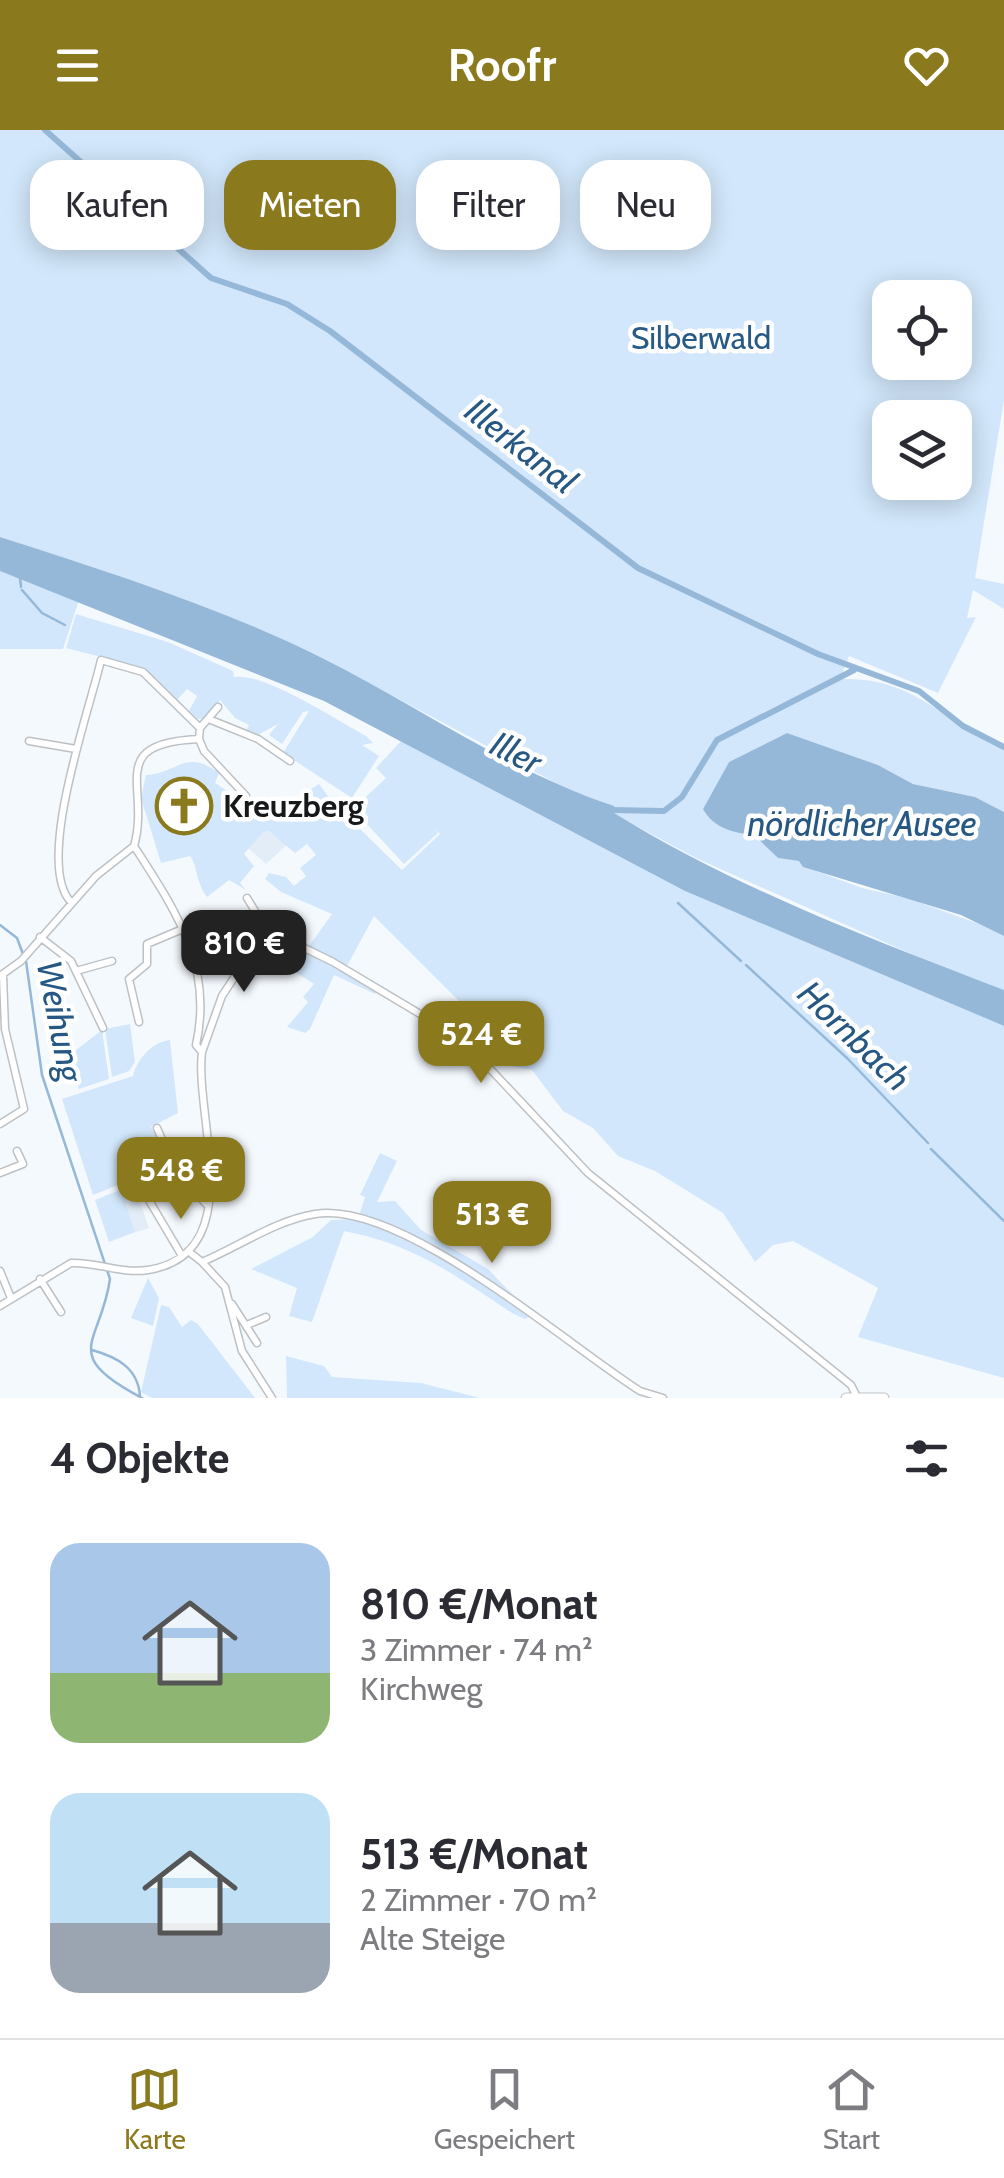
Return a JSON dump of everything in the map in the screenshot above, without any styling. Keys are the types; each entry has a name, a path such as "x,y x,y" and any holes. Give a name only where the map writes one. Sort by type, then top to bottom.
{"main road":[{"path":"852,1397 884,1398"}],"street":[{"path":"71,902 60,884 60,837 76,750 101,660 143,672 200,728"},
{"path":"218,707 211,720 200,728 199,740 204,752 246,796"},
{"path":"211,720 258,739 290,762"},
{"path":"199,740 163,742 138,762 134,846 184,928 200,994 201,1027 196,1045 202,1052"},
{"path":"28,741 76,750"},
{"path":"0,1124 24,1109 5,1028 2,975 21,961 71,902 134,846"},
{"path":"247,898 266,929 333,962 455,1034 588,1173 851,1386 852,1397"},
{"path":"138,1022 129,979 146,964 147,944 184,928"},
{"path":"0,1306 71,1262 111,1270 151,1269 185,1254 207,1205 211,1158 202,1052 222,996 266,929"},
{"path":"40,937 76,971 103,1028"},
{"path":"76,971 112,961"},
{"path":"157,1128 176,1171 207,1205"},
{"path":"0,1173 23,1164 17,1151"},
{"path":"137,1180 185,1254 202,1262 224,1286 242,1351 272,1398"},
{"path":"202,1262 274,1226 317,1213 374,1220 397,1228 482,1282 640,1391 663,1398"},
{"path":"0,1272 11,1298"},
{"path":"40,1279 62,1312"},
{"path":"231,1304 257,1343"},
{"path":"246,1324 266,1316"}],"shaded area":[{"path":"289,829 298,835 266,864 247,847 263,832"},
{"path":"134,1185 149,1228 121,1237 104,1196"}],"green space":[{"name":"Silberwald","path":"0,130 1004,130 1004,400 975,578 1004,584 1004,609 973,590 967,618 976,617 938,693 849,656 840,679 866,680 908,693 1004,750 1004,812 975,797 913,784 878,765 787,733 729,762 703,809 754,835 778,858 799,861 862,888 907,898 996,930 1004,936 1004,990 927,961 698,859 320,657 118,576 0,537"},
{"path":"0,571 79,600 63,649 0,649"},
{"path":"76,614 168,642 233,671 234,677 247,677 282,690 366,736 373,743 362,745 379,756 352,798 283,753 309,711 303,712 282,744 269,735 278,724 256,736 246,731 249,725 235,718 220,700 209,719 198,719 189,711 197,696 187,689 177,700 140,667 66,648"},
{"path":"402,740 685,891 1004,1026 1004,1378 858,1337 878,1288 793,1241 773,1245 755,1262 723,1213 655,1171 618,1156 593,1128 563,1111 532,1070 509,1066 492,1034 374,916 347,966 307,949 332,914 281,892 265,879 269,873 286,877 294,886 306,876 300,868 316,855 307,844 295,853 269,831 263,832 244,854 254,866 240,883 246,890 229,880 207,897 190,856 161,863 141,798 146,775 198,762 219,773 215,783 268,817 319,784 354,830 358,827 402,870 440,834 434,828 438,833 404,864 353,809 386,778 376,768"},
{"path":"304,952 377,990 375,994 334,975 310,1029 305,1033 287,1027 308,1002 303,997 314,984 289,968"},
{"path":"130,1024 135,1062 129,1071 112,1077 105,1029"},
{"path":"102,1030 109,1079 79,1089 67,1057"},
{"path":"170,1040 178,1113 151,1127 166,1154 138,1177 93,1195 62,1099 133,1076 146,1052"},
{"path":"380,1153 397,1161 377,1202 395,1201 421,1230 488,1269 532,1315 525,1319 512,1313 413,1253 344,1231 312,1322 289,1316 297,1288 251,1269 313,1237 331,1220 358,1219 365,1197 360,1195"},
{"path":"121,1190 135,1232 109,1242 95,1200"},
{"path":"148,1278 159,1298 153,1326 131,1318"},
{"path":"161,1305 169,1307 182,1327 191,1320 198,1324 255,1398 152,1398 141,1392"},
{"path":"286,1356 324,1366 332,1377 421,1383 480,1398 287,1398"}],"water":[{"path":"0,537 244,622 322,658 538,775 614,806 614,813 707,865 855,932 1004,990 1004,1026 685,891 324,701 0,571"},
{"name":"nördlicher Ausee","path":"787,733 878,765 913,784 975,797 1004,812 1004,936 961,915 803,867 799,861 778,858 754,835 732,831 713,821 703,809 729,762"}],"waterway":[{"name":"Illerkanal","path":"45,130 211,278 287,304 330,331 638,568 818,654 919,691 963,726 1004,747"},
{"path":"20,578 21,587"},
{"path":"22,590 42,613 65,625"},
{"path":"611,810 664,811 682,797 717,740 854,670"},
{"name":"Hornbach","path":"678,903 741,961"},
{"name":"Weihung","path":"0,925 17,938 23,954"},
{"name":"Weihung","path":"26,961 42,1075 110,1279 91,1346 93,1358 100,1370 142,1398"},
{"name":"Hornbach","path":"746,965 848,1059 928,1143"},
{"name":"Hornbach","path":"931,1149 1004,1221"},
{"path":"92,1350 125,1365 135,1378 140,1396"}],"place":[{"name":"Kreuzberg","path":"184,806"}],"water label":[{"name":"Iller","path":"516,753"}]}
